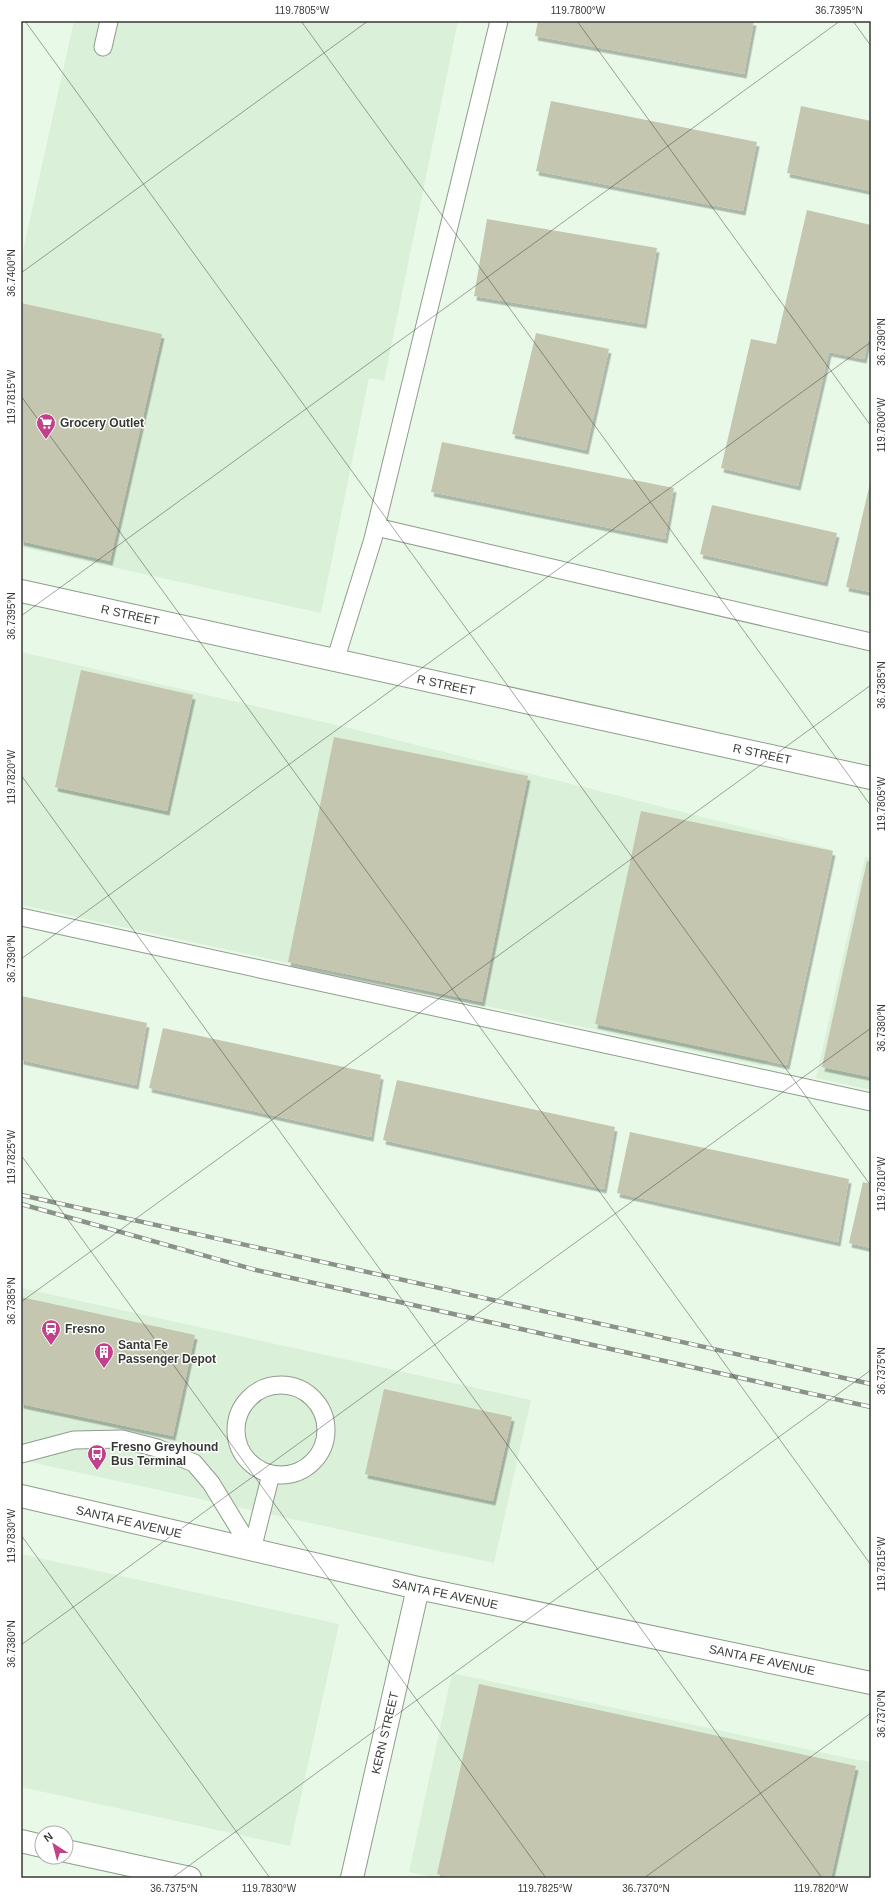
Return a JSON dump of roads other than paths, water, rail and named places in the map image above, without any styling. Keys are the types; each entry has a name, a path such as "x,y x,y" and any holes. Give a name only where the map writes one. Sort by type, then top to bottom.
{"street":[{"name":"R STREET","path":"21,591 871,778"},
{"name":"SANTA FE AVENUE","path":"21,1496 418,1588 871,1683"},
{"name":"KERN STREET","path":"352,1878 418,1588"},
{"path":"21,1841 34,1844"},
{"path":"74,1853 190,1878"}],"lane":[{"path":"103,46 109,21"},
{"path":"335,660 376,527 499,21"},
{"path":"376,527 871,642"},
{"path":"21,917 871,1102"},
{"path":"279,1384 294,1386 307,1392 318,1402 325,1416 327,1431 324,1445 317,1459 306,1469 292,1474 271,1474 262,1472 250,1463 240,1451 236,1437 236,1422 241,1408 251,1396 264,1388 279,1384"},
{"path":"21,1454 74,1440 122,1439 157,1448 194,1464 211,1483 252,1550"},
{"path":"252,1550 271,1474"}],"railway":[{"path":"21,1195 871,1384"},
{"path":"21,1204 256,1270 871,1407"}],"place":[{"name":"Grocery Outlet","path":"46,440"},
{"name":"Fresno","path":"51,1346"},
{"name":"Santa Fe Passenger Depot","path":"104,1369"},
{"name":"Fresno Greyhound Bus Terminal","path":"97,1471"}]}
